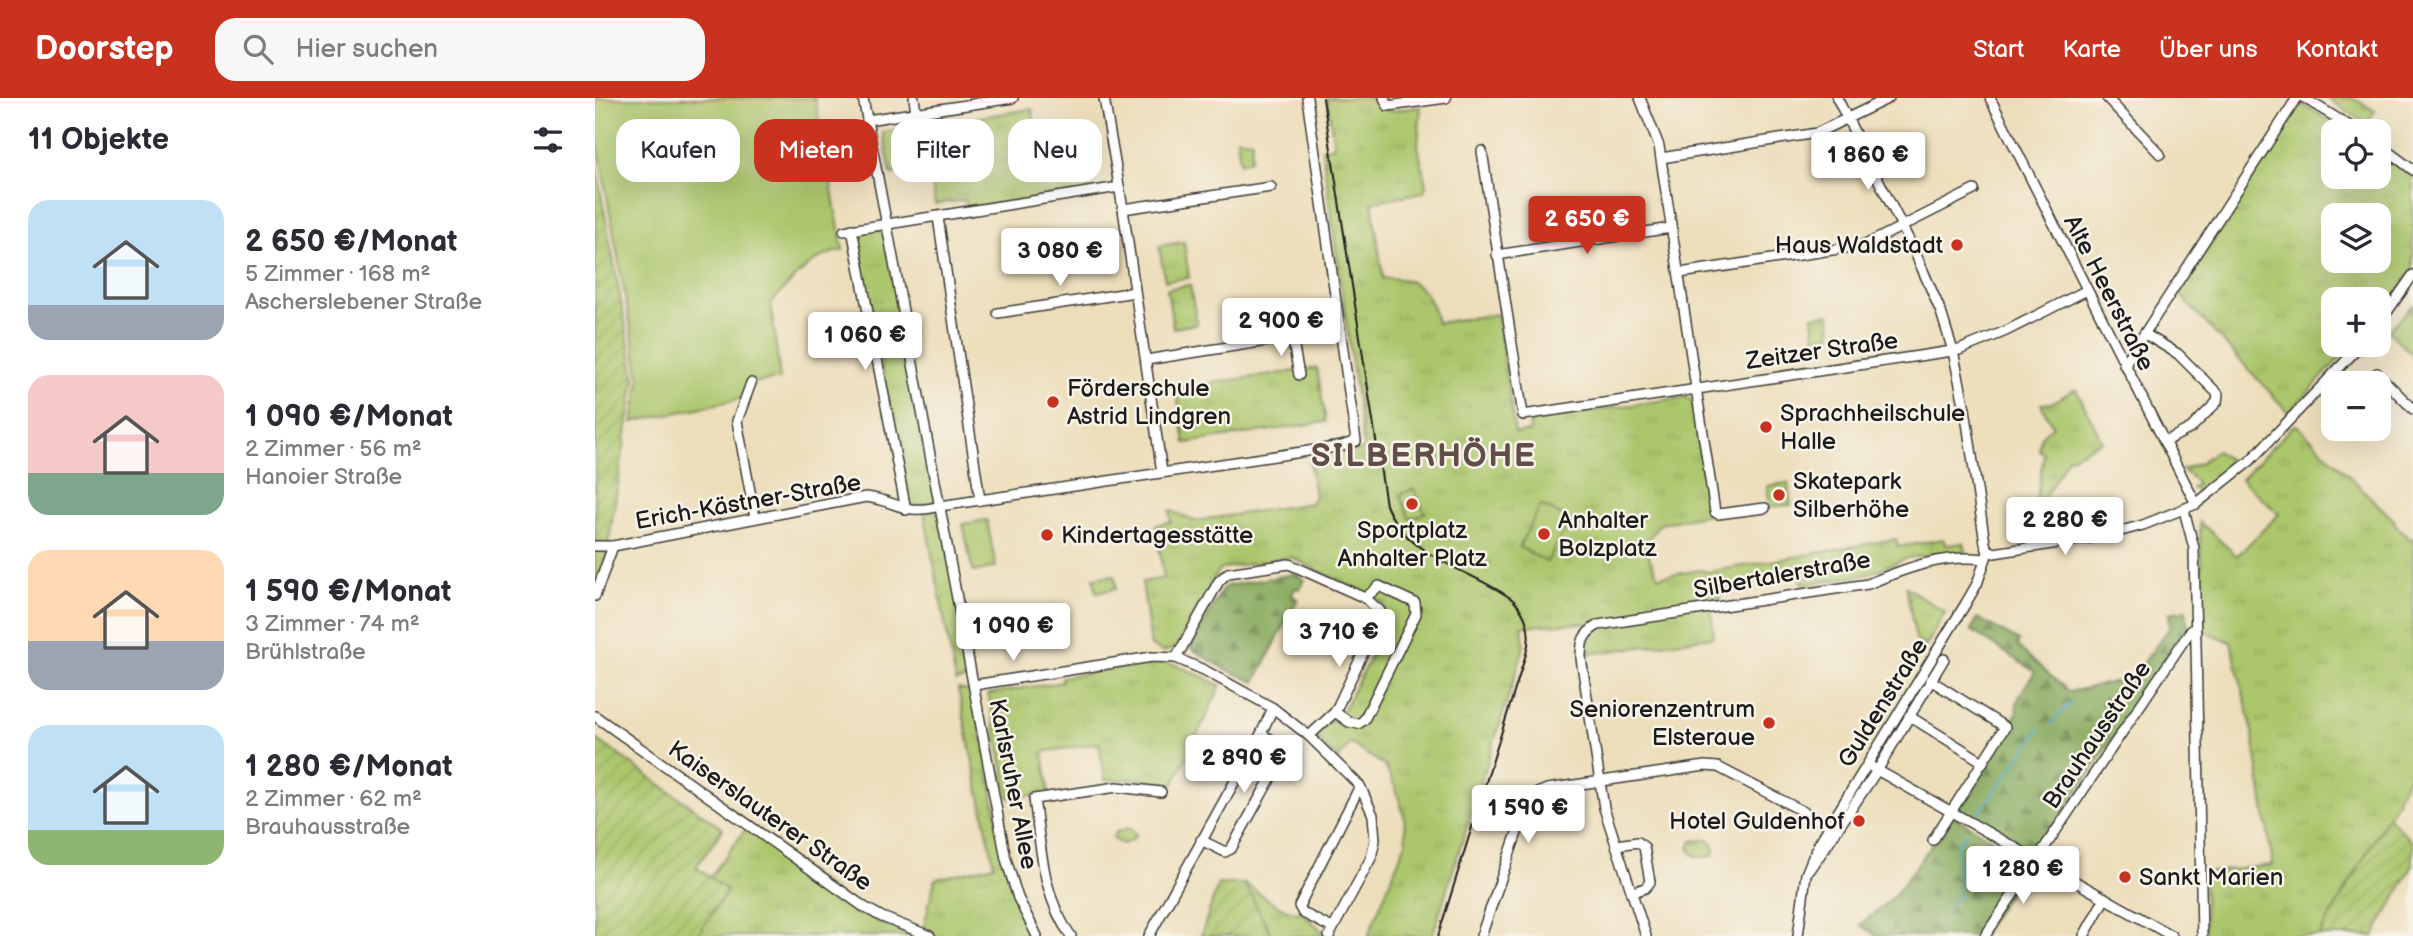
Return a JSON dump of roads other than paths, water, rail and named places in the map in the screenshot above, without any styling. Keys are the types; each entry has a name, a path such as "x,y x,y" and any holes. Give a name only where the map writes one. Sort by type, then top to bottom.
{"street":[{"name":"Karlsruher Allee","path":"863,98 867,119"},
{"path":"914,98 916,113"},
{"path":"874,119 1013,98"},
{"path":"1104,98 1162,472"},
{"name":"Erich-Kästner-Straße","path":"595,546 613,546 866,497 906,510 924,510 1352,444 1357,437 1307,98"},
{"path":"1384,98 1388,106 1446,98"},
{"path":"1640,98 1654,130 1661,158 1715,512 1718,514 1765,508"},
{"path":"1837,98 1931,287 1953,351 1988,555"},
{"path":"1661,158 1817,134 1889,98"},
{"name":"Alte Heerstraße","path":"1990,98 2196,504"},
{"path":"2107,98 2160,154"},
{"path":"2124,365 2297,98"},
{"path":"2304,98 2338,119"},
{"path":"1482,151 1497,255 1671,228"},
{"path":"2391,154 2413,170"},
{"name":"Karlsruher Allee","path":"877,174 1006,859 1019,898 1038,936"},
{"path":"906,510 848,230 1119,187"},
{"path":"1123,209 1271,187"},
{"path":"1680,273 1865,245 1974,190"},
{"path":"938,217 981,500"},
{"name":"Zeitzer Straße","path":"1497,255 1523,415 1953,351 1978,344 2087,290"},
{"path":"2391,306 2413,275"},
{"path":"998,313 1135,292"},
{"path":"2145,334 2178,354 2218,394 2217,402 2191,428 2164,442"},
{"path":"1146,360 1292,337 1299,375"},
{"name":"Silbertalerstraße","path":"1600,782 1581,659 1581,643 1586,632 1598,625 1868,584 1906,567 2103,536 2170,516 2196,504 2250,461 2350,357"},
{"path":"751,383 737,421 755,518"},
{"path":"2391,387 2413,409"},
{"path":"2184,510 2195,548 2201,936"},
{"path":"2170,516 2189,527"},
{"path":"595,596 613,546"},
{"name":"Guldenstraße","path":"1798,936 1806,874 1829,825 1971,595 1988,555"},
{"path":"1176,658 1219,581 1228,573 1289,564 1366,598 1380,611 1380,617 1335,712 1309,736"},
{"path":"1335,712 1349,722 1358,724 1364,720 1416,614 1413,601 1384,586 1375,588 1366,598"},
{"name":"Brauhausstraße","path":"1985,936 2191,630 2196,628"},
{"path":"974,685 1152,657 1176,658 1204,670 1273,708 1309,736 1360,786 1373,815 1375,841 1371,858 1332,933 1303,913 1299,906 1360,786"},
{"name":"Guldenstraße","path":"1806,874 1816,864 1878,769 1944,659"},
{"path":"1930,680 2005,727 1933,840"},
{"path":"1149,936 1273,708"},
{"name":"Kaiserslauterer Straße","path":"595,716 864,907 881,917 930,936"},
{"path":"1909,716 1983,762"},
{"path":"1201,840 1225,852 1231,849 1282,758 1282,749 1276,742 1261,734"},
{"path":"1868,765 2172,936"},
{"path":"1481,936 1527,804 1535,794 1547,789 1705,766 1718,767 1829,825"},
{"path":"1600,782 1604,808 1646,936"},
{"path":"1071,936 1054,908 1048,887 1034,799 1117,787 1161,792"},
{"path":"1616,845 1637,842 1644,847 1650,882 1645,888 1631,893"},
{"path":"2084,936 2105,898"}],"waterway":[{"path":"2051,723 2071,703"},
{"path":"1979,813 2040,729"},
{"path":"1950,903 1959,897 1957,845 1966,834"}],"tram line":[{"path":"1323,98 1386,505 1396,523 1425,551 1513,600 1525,619 1529,639 1438,936"}],"place":[{"name":"Haus Waldstadt","path":"1957,245"},
{"name":"Förderschule Astrid Lindgren","path":"1053,402"},
{"name":"Sprachheilschule Halle","path":"1766,427"},
{"name":"Skatepark Silberhöhe","path":"1779,495"},
{"name":"Sportplatz Anhalter Platz","path":"1412,504"},
{"name":"Anhalter Bolzplatz","path":"1544,534"},
{"name":"Kindertagesstätte","path":"1047,535"},
{"name":"Seniorenzentrum Elsteraue","path":"1769,723"},
{"name":"Hotel Guldenhof","path":"1859,821"},
{"name":"Sankt Marien","path":"2125,877"}],"district":[{"name":"SILBERHÖHE","path":"1424,456"}]}
